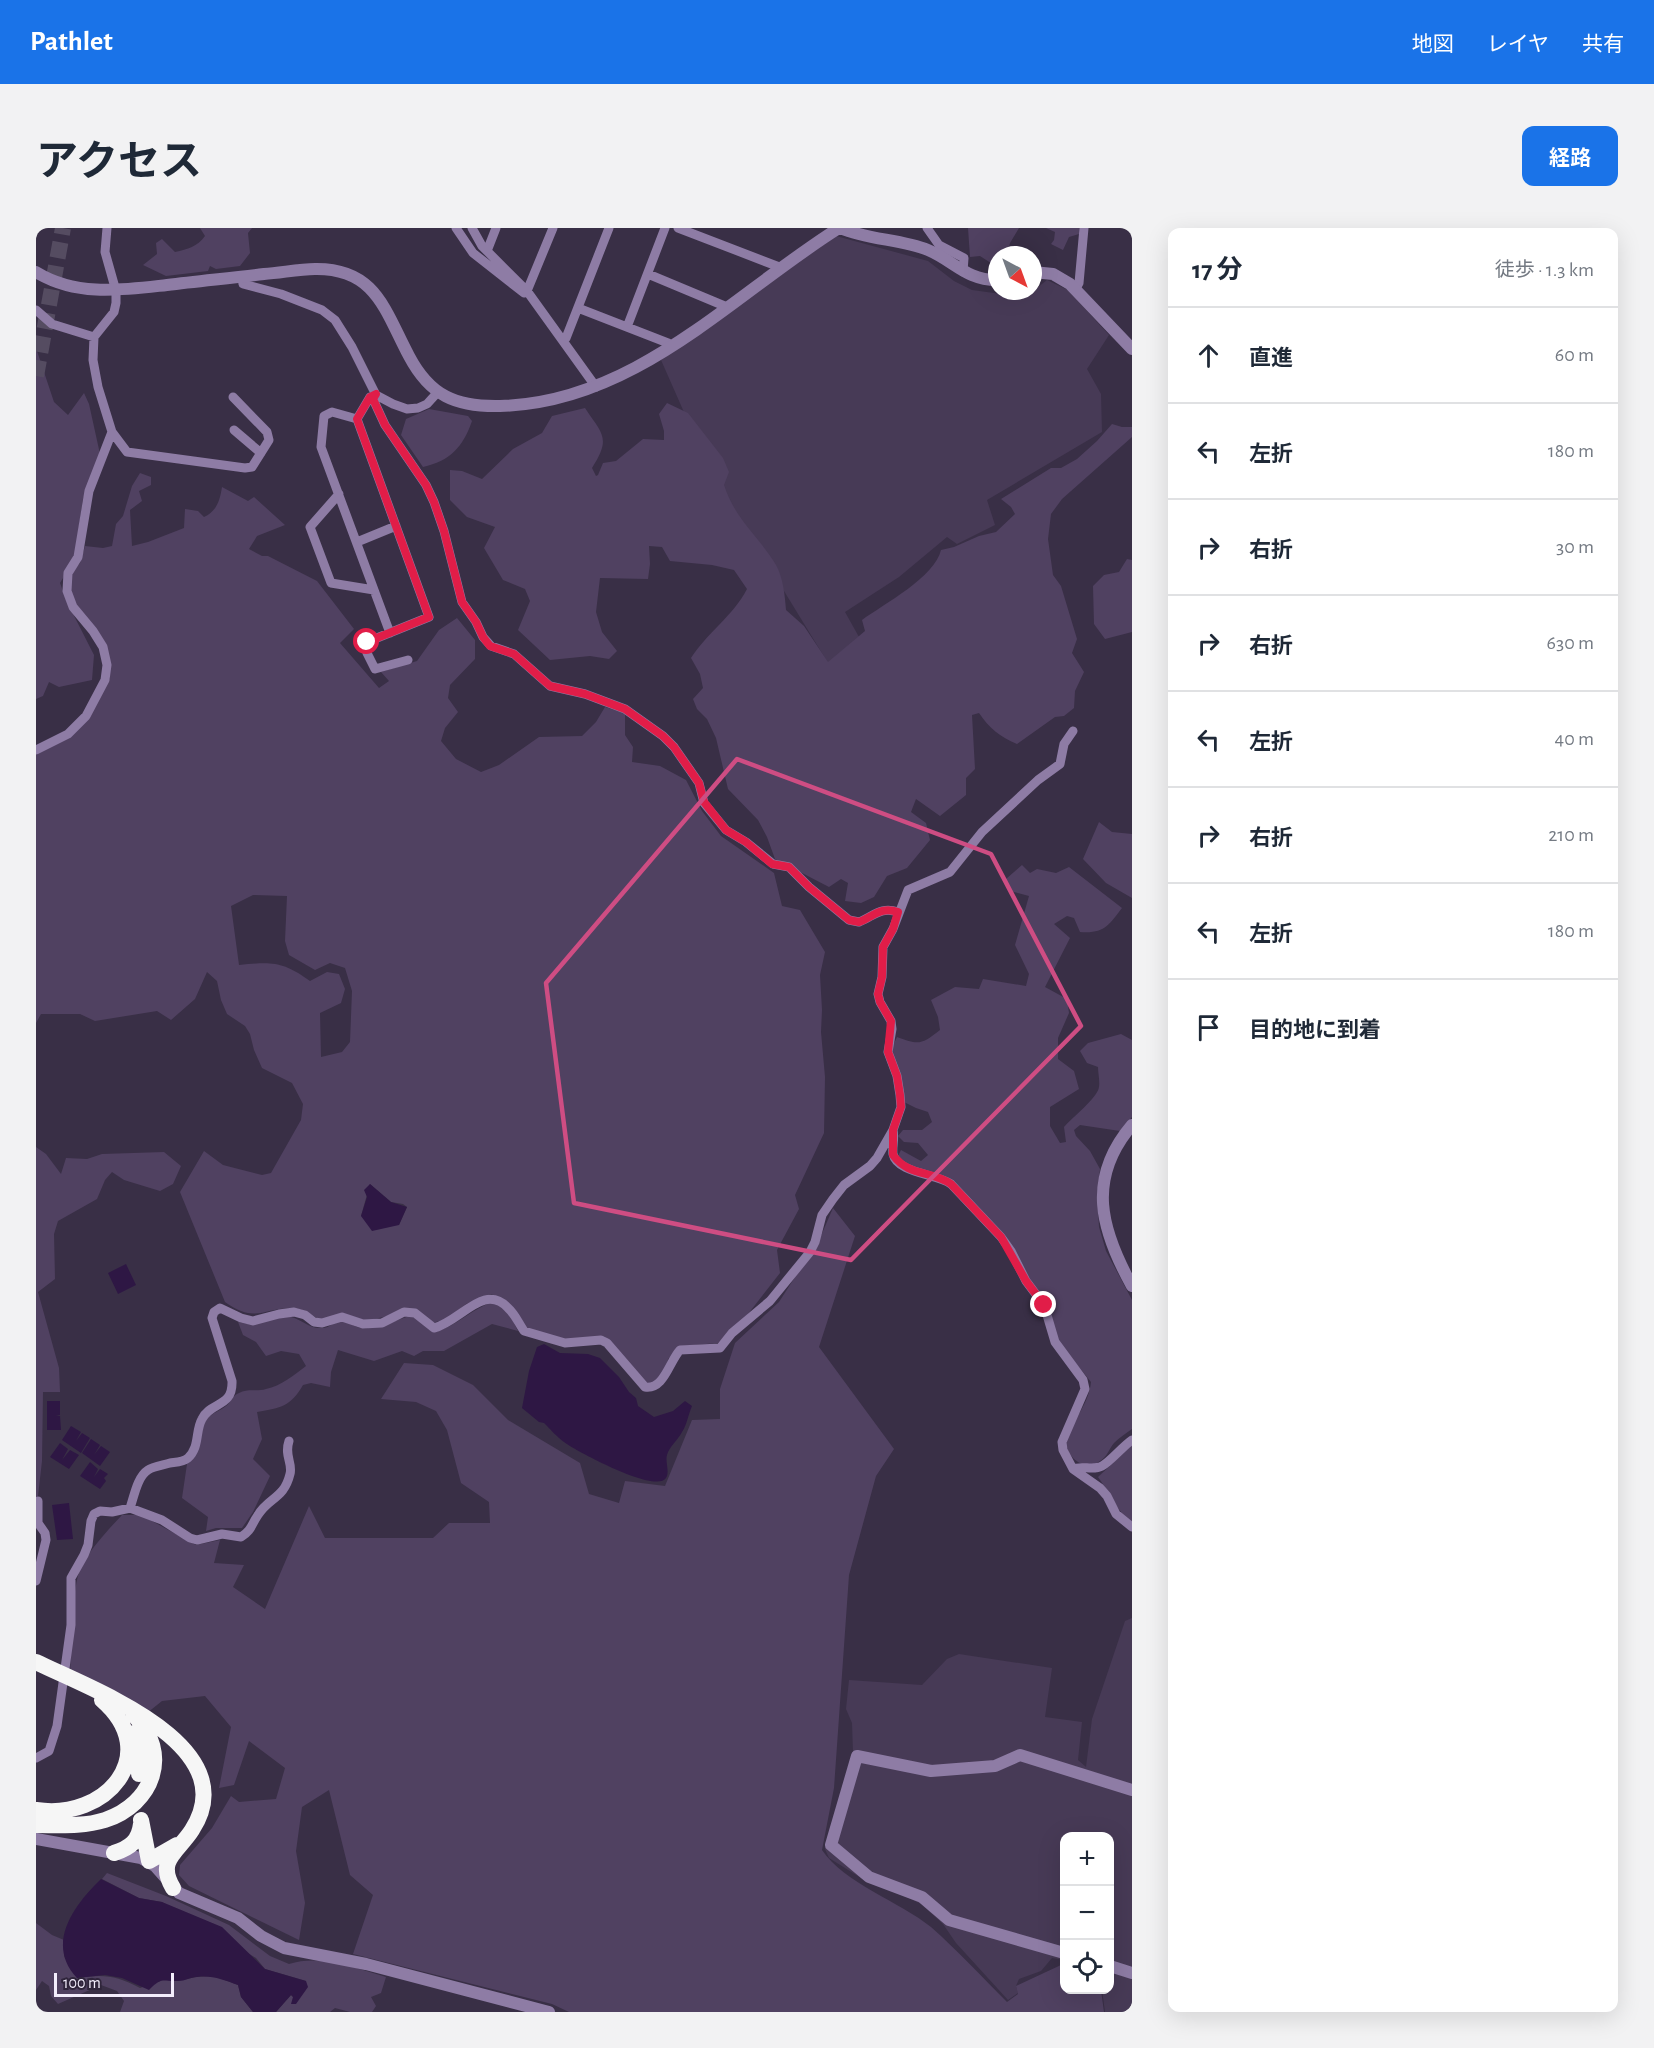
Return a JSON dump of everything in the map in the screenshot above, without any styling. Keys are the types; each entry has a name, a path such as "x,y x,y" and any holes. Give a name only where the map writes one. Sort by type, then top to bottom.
{"highway":[{"path":"36,1662 132,1713 147,1731 155,1755 152,1779 128,1809 104,1820 76,1825 36,1825"},
{"path":"36,1667 69,1681"},
{"path":"109,1701 130,1726 137,1743 139,1774"},
{"path":"36,1810 56,1812 91,1804 108,1793 120,1777 127,1756 126,1737 109,1701"},
{"path":"109,1701 148,1719 166,1732 188,1752 201,1774 203,1785 201,1808 192,1830 166,1865 166,1876 172,1888"},
{"path":"114,1852 124,1850 135,1841 141,1820 149,1861 185,1839"}],"street":[{"path":"107,228 105,252 116,291 114,312 94,337 93,360 112,432 126,452 244,468 252,467 269,440 267,432 233,397"},
{"path":"456,228 473,254 524,293 527,291"},
{"path":"472,228 487,251 527,291 596,387"},
{"path":"487,251 496,228"},
{"path":"527,291 553,228"},
{"path":"564,341 609,228"},
{"path":"627,327 665,228"},
{"path":"678,228 782,268"},
{"path":"36,272 57,282 76,287 116,291 314,269 348,274 365,282 386,308 410,357 422,377 437,393 474,407 517,406 596,387 651,360 671,347 840,228 921,248 942,257 963,272 988,279"},
{"path":"927,228 939,245 964,258 963,272"},
{"path":"1075,290 1079,283 1084,228"},
{"path":"1042,273 1053,274 1075,290 1132,349"},
{"path":"648,274 727,307"},
{"path":"242,277 243,284 281,294 322,309 335,320 376,394 407,410 427,404 437,393"},
{"path":"578,308 668,343 671,347"},
{"path":"36,310 52,324 94,337"},
{"path":"357,419 370,397 376,394"},
{"path":"376,394 373,399 385,425 426,485 434,502 444,531 462,602 490,646 514,654 550,686 585,694 625,709 663,736 674,747 699,783 704,802 726,830 746,842 772,864 789,867 849,920 859,922 880,910 890,909 898,912"},
{"path":"357,419 332,412 324,416 321,447 390,633"},
{"path":"357,419 429,617 367,642 367,653 375,669 408,660"},
{"path":"234,430 261,453"},
{"path":"36,750 68,734 86,716 105,680 107,665 103,647 73,607 67,591 69,573 78,557 89,491 112,432"},
{"path":"339,494 310,527 331,583 374,590"},
{"path":"357,542 396,526"},
{"path":"130,1508 141,1478 148,1470 184,1461 190,1456 195,1449 201,1420 207,1412 226,1401 232,1390 232,1381 212,1318 214,1312 220,1308 253,1321 294,1312 305,1315 314,1322 322,1323 342,1317 363,1324 382,1323 404,1312 415,1313 434,1328 443,1326 458,1317 477,1301 489,1298 500,1301 509,1308 524,1331 565,1343 601,1340 607,1343 645,1387 651,1388 656,1386 663,1377 680,1350 720,1348 732,1333 770,1301 810,1252 822,1215 844,1185 877,1158 893,1130 901,1107 900,1095 897,1076 888,1052 891,1021 878,994 882,977 883,947 893,929 908,890 950,872 982,832 1038,780 1060,764 1064,744 1073,731"},
{"path":"1132,1125 1111,1157 1106,1176 1102,1211 1113,1248 1132,1286"},
{"path":"893,1130 893,1155 898,1161 908,1169 943,1178 951,1184 1001,1237 1026,1281 1044,1305 1055,1342 1083,1380 1085,1389 1062,1442 1063,1450 1073,1469 1100,1488 1116,1514 1132,1527"},
{"path":"1073,1469 1102,1466 1132,1440"},
{"path":"36,1758 49,1751 57,1726 71,1625 71,1578 88,1545 94,1514 100,1511 112,1512 130,1508 162,1520 197,1540 222,1534 241,1538 249,1532 258,1513 282,1493 291,1471 286,1452 289,1441"},
{"path":"36,1581 46,1540 45,1533 38,1523 38,1501"},
{"path":"1060,1952 950,1920 910,1890 869,1877 831,1845 857,1756 931,1771 995,1766 1020,1755 1132,1790"},
{"path":"36,1839 134,1855 149,1861 172,1888 185,1897 238,1918 261,1936 284,1948 366,1964 549,2012"},
{"path":"1114,1967 1132,1973"}],"highlighted area":[{"path":"737,759 991,854 1081,1026 851,1260 574,1203 546,983"}],"shaded area":[{"path":"200,228 252,228 248,233 250,253 240,266 216,269 210,266 208,271 166,276 143,265 157,254 156,243 162,239 175,252 195,245 205,236"},
{"path":"968,228 1019,228 1009,246 988,246 988,261 980,256 970,257"},
{"path":"1046,228 1079,228 1079,234 1069,237 1063,250 1051,244 1055,232"},
{"path":"836,236 928,261 954,281 972,290 988,292 988,300 1042,300 1042,284 1047,280 1068,290 1109,335 1087,369 1101,394 1102,432 987,500 995,525 957,544 947,537 899,577 845,612 859,637 828,663 732,506 687,419 661,360"},
{"path":"36,348 54,402 68,415 84,393 89,404 100,454 83,499 74,560 60,583 94,655 92,680 59,687 49,682 43,696 36,699"},
{"path":"667,403 688,413 723,458 729,472 724,485 729,498 776,565 782,581 786,610 804,626 828,662 865,631 862,620 919,580 937,560 941,550 996,532 1015,514 1011,507 1001,499 1051,468 1061,468 1077,459 1112,424 1132,427 1132,437 1062,499 1051,514 1048,539 1053,575 1061,586 1077,639 1072,653 1084,672 1075,691 1074,708 1064,716 1055,717 1017,744 995,732 979,713 972,715 975,769 966,778 966,795 940,816 916,799 911,812 926,823 930,840 907,868 887,876 874,897 861,903 845,901 848,883 841,879 829,887 775,859 758,820 728,789 716,738 707,719 697,709 693,699 703,688 700,674 691,658 735,608 747,589 734,570 712,565 670,561 662,547 649,546 648,579 600,578 596,612 602,632 617,651 609,659 590,656 550,660 518,630 530,601 525,589 503,580 484,548 495,527 467,517 450,500 450,470 462,471 482,479 513,449 542,433 552,416 585,408 600,431 603,443 592,468 596,476 603,463 616,461 643,439 664,440 659,414"},
{"path":"429,409 468,416 472,421 460,445 448,457 423,467 401,435 406,419"},
{"path":"140,473 151,477 151,485 139,491 142,501 130,510 132,546 184,528 185,509 198,511 204,517 208,515 217,505 222,487 248,501 254,497 285,525 257,536 249,549 317,581 354,629 340,643 379,688 389,681 381,672 417,661 439,630 457,618 475,640 475,659 450,685 448,698 458,712 445,728 441,741 456,759 481,772 499,765 539,737 582,736 596,722 605,707 625,713 625,735 633,747 632,762 660,766 686,780 702,811 721,836 774,873 782,906 800,910 825,952 820,975 825,1077 824,1133 795,1195 799,1209 777,1250 780,1273 748,1314 718,1343 682,1346 668,1359 667,1367 652,1386 643,1383 604,1336 563,1341 526,1329 502,1299 491,1294 466,1304 447,1319 432,1323 410,1308 375,1319 359,1320 322,1320 305,1311 288,1308 262,1313 246,1313 236,1309 225,1302 180,1192 204,1151 223,1165 262,1175 271,1173 301,1120 303,1104 292,1083 262,1068 250,1034 245,1026 227,1014 217,981 207,972 195,999 171,1020 157,1011 95,1021 80,1014 41,1014 36,1023 36,753 90,713 110,678 110,664 75,605 69,589 71,573 80,563 85,546 103,548 112,546 116,524 123,516 132,486","holes":["253,895 287,896 285,941 289,955 315,970 330,963 345,968 352,991 350,1042 342,1052 321,1057 320,1013 341,1003 345,989 339,974 327,972 310,981 276,964 239,965 231,906","370,1184 391,1202 407,1207 399,1225 361,1216"]},
{"path":"1127,559 1132,560 1132,632 1105,639 1094,624 1093,586 1104,575 1119,572"},
{"path":"1099,822 1112,832 1132,834 1132,898 1106,883 1083,859"},
{"path":"1022,865 1030,873 1037,869 1056,873 1069,867 1122,908 1109,924 1100,930 1080,932 1074,918 1067,916 1054,924 1070,938 1045,987 1067,999 1069,1013 1058,1038 1058,1059 1074,1071 1079,1089 1050,1107 1050,1126 1060,1143 1066,1142 1064,1127 1090,1102 1099,1087 1098,1067 1087,1063 1080,1051 1088,1043 1121,1034 1132,1040 1132,1117 1120,1131 1080,1125 1074,1130 1100,1169 1097,1195 1099,1227 1106,1251 1132,1300 1132,1429 1114,1443 1102,1459 1091,1465 1075,1460 1066,1442 1090,1390 1091,1382 1057,1340 1029,1278 955,1186 913,1169 897,1158 901,1150 921,1161 928,1155 918,1143 904,1142 898,1136 903,1130 922,1130 932,1122 928,1112 904,1102 892,1048 897,1037 920,1042 940,1030 938,1017 931,1000 955,987 979,989 983,979 1026,986 1029,974 1015,945 1029,896 1010,891 1006,879"},
{"path":"36,1147 46,1154 61,1174 66,1158 87,1159 102,1154 164,1152 181,1166 173,1184 160,1191 124,1180 112,1172 105,1180 97,1199 58,1221 54,1234 55,1279 38,1292 59,1368 60,1392 43,1392 42,1461 36,1514"},
{"path":"370,1184 391,1202 407,1207 399,1225 372,1231 361,1216 367,1197 364,1190"},
{"path":"833,1208 855,1236 819,1347 894,1449 876,1476 849,1575 834,1788 822,1850 832,1862 858,1882 931,1927 1007,2002 1018,1994 1016,1986 1060,1965 1060,1994 1102,1994 1104,2012 569,2012 552,2004 353,1954 373,1895 350,1875 329,1790 302,1807 296,1851 305,1903 299,1940 189,1886 179,1875 180,1865 212,1828 231,1796 239,1802 276,1799 285,1768 249,1741 234,1785 219,1788 231,1727 205,1696 162,1701 147,1713 70,1674 75,1589 81,1567 105,1533 122,1515 141,1515 196,1545 220,1540 214,1563 244,1565 233,1587 265,1609 309,1506 325,1538 433,1538 449,1523 490,1523 489,1502 461,1483 447,1430 436,1411 416,1402 381,1399 404,1363 433,1365 473,1385 508,1420 580,1463 589,1494 619,1503 625,1481 665,1486 692,1420 720,1419 720,1389 735,1343 779,1302 820,1238"},
{"path":"126,1264 136,1285 118,1294 108,1273"},
{"path":"493,1302 506,1307 518,1331 492,1324 444,1351 423,1351 414,1356 402,1351 374,1361 338,1350 331,1372 330,1387 311,1383 303,1385 290,1402 257,1412 262,1439 253,1459 270,1476 253,1512 242,1528 216,1528 206,1531 208,1517 182,1498 187,1464 197,1451 205,1421 226,1406 237,1394 263,1390 277,1385 306,1366 299,1354 281,1351 266,1356 256,1342 243,1335 238,1322 254,1323 278,1317 291,1317 313,1327 322,1328 339,1319 358,1327 367,1328 412,1315 434,1332 442,1330"},
{"path":"544,1344 560,1353 588,1354 600,1358 636,1398 638,1406 654,1417 673,1411 685,1401 692,1406 684,1429 668,1452 666,1478 659,1481 648,1480 599,1462 564,1442 544,1423 539,1422 522,1408 529,1371 537,1347"},
{"path":"47,1401 60,1401 60,1415 56,1416 60,1416 61,1430 47,1430"},
{"path":"71,1426 81,1432 76,1441 82,1433 90,1438 81,1453 62,1440"},
{"path":"91,1439 100,1445 94,1455 101,1446 110,1452 100,1466 82,1453"},
{"path":"60,1443 68,1449 62,1460 70,1450 79,1455 69,1469 50,1457"},
{"path":"1132,1445 1132,1523 1118,1508 1098,1477"},
{"path":"90,1462 98,1469 94,1477 100,1469 108,1474 100,1489 80,1476"},
{"path":"69,1503 73,1539 57,1540 52,1505"},
{"path":"1132,1618 1132,2012 1105,2012 1103,1994 1114,1994 1114,1832 1060,1832 1060,1959 1052,1958 1041,1971 1019,1979 1016,1986 1018,1993 1008,2000 956,1943 943,1924 921,1904 899,1893 869,1883 829,1858 825,1849 853,1752 852,1723 846,1709 849,1680 922,1685 947,1659 959,1654 1052,1668 1045,1717 1082,1722 1078,1760 1086,1767 1092,1719 1125,1621"},
{"path":"107,1873 166,1896 229,1925 270,1956 289,1964 301,1961 326,1961 386,1977 381,1993 371,1997 376,2006 372,2012 350,2012 335,2008 330,2012 276,2012 306,1981 265,1969 256,1958 162,1902 139,1898 102,1879"},
{"path":"101,1879 139,1898 162,1902 222,1927 265,1969 306,1981 308,1987 296,2004 291,2004 293,1997 291,1995 276,2012 253,2012 241,1997 238,1985 213,1977 163,1981 149,1990 122,1978 105,1975 77,1978 63,1952 63,1939 73,1913"},
{"path":"36,1923 52,1935 64,1940 64,1956 77,1978 109,1977 124,1980 140,1988 166,1979 178,1981 214,1976 238,1985 241,1997 253,2012 120,2012 124,2001 117,1991 101,1985 58,2004 51,1996 49,1986 42,1981 36,1990"}],"tunnel":[{"path":"36,376 63,228"}],"route":[{"path":"367,642 429,617 357,419 370,397 376,394 373,399 385,425 426,485 434,502 444,531 462,602 490,646 514,654 550,686 585,694 625,709 663,736 674,747 699,783 704,802 726,830 746,842 772,864 789,867 849,920 859,922 880,910 890,909 898,912 893,929 883,947 882,977 878,994 891,1021 888,1052 897,1076 900,1095 901,1107 893,1130 895,1135 893,1155 908,1169 943,1178 951,1184 1001,1237 1026,1281 1044,1305"}]}
